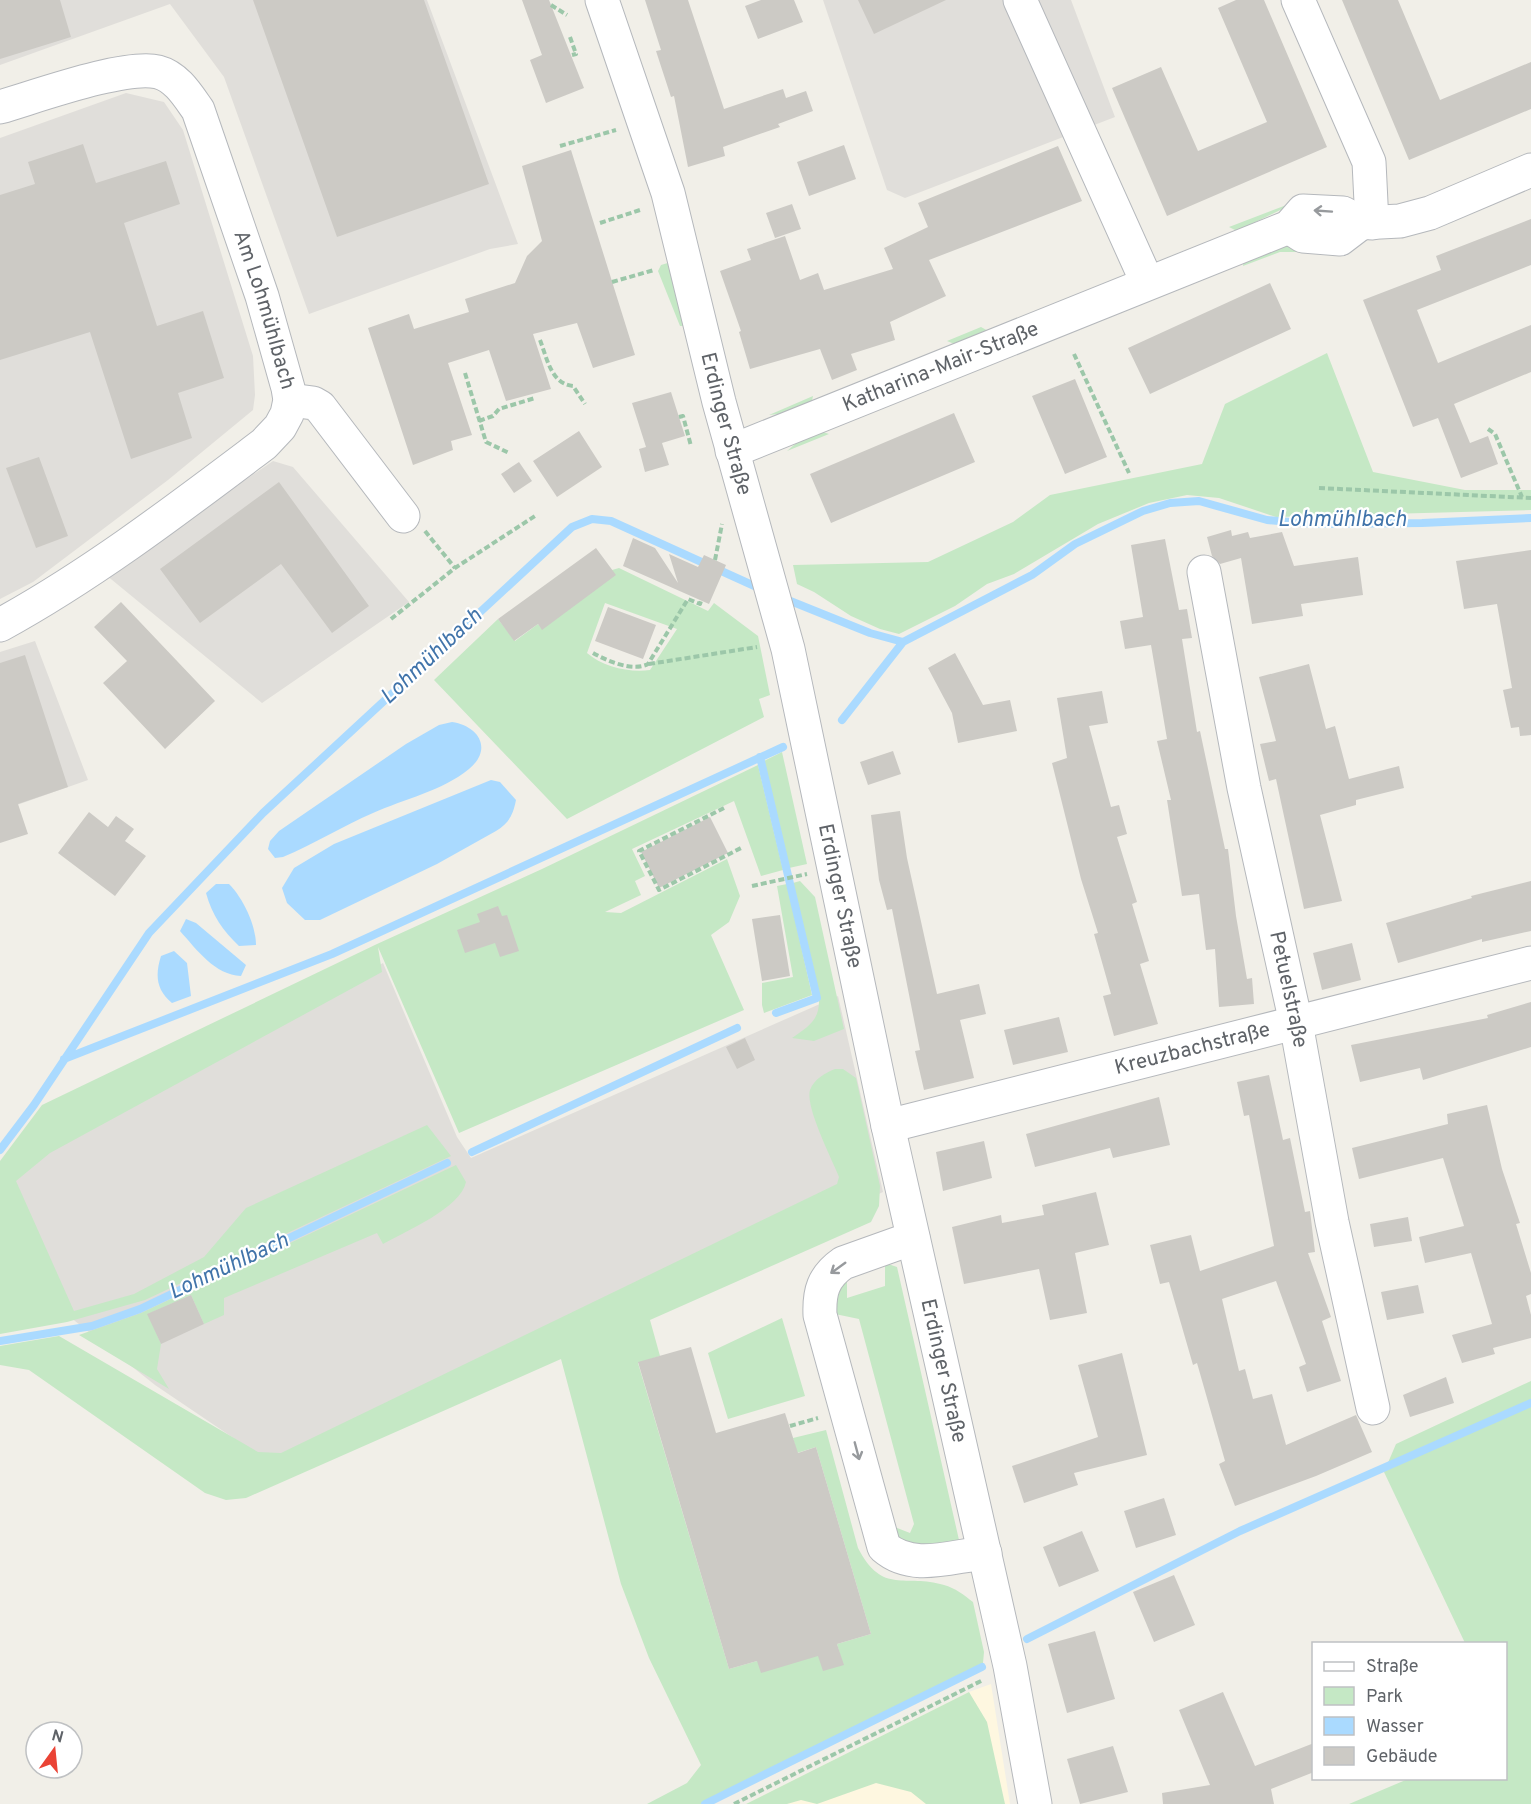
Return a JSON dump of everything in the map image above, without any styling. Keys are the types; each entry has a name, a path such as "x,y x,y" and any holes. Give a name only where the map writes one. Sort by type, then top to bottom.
{"street":[{"name":"Erdinger Straße","path":"602,0 668,193 732,451 772,582 772,634 888,1126 985,1553 1010,1666 1035,1804"},
{"path":"1020,0 1148,282"},
{"path":"1298,0 1369,162 1367,223"},
{"name":"Am Lohmühlbach","path":"0,108 114,75 159,72 180,85 198,110 262,296 284,368 290,400 280,427 264,444 119,550 31,608 0,625"},
{"name":"Katharina-Mair-Straße","path":"732,451 1289,227 1303,211 1342,213 1367,223 1400,221 1430,213 1531,170"},
{"path":"290,400 314,403 320,407 411,520"},
{"name":"Petuelstraße","path":"1204,572 1247,803 1296,1023 1332,1222 1373,1408"},
{"name":"Kreuzbachstraße","path":"888,1126 1531,963"},
{"path":"913,1238 843,1263 835,1269 828,1276 820,1293 820,1315 884,1547 911,1561 985,1553"}],"path":[{"path":"551,5 567,15"},
{"path":"570,37 576,54 572,55"},
{"path":"560,146 616,130"},
{"path":"600,223 640,210"},
{"path":"612,282 654,270"},
{"path":"540,340 555,376 565,385 573,386 585,404"},
{"path":"1074,354 1129,473"},
{"path":"465,373 486,442 509,453"},
{"path":"480,422 493,416 499,409 535,398"},
{"path":"679,417 683,416 691,446"},
{"path":"1488,429 1495,435 1522,497"},
{"path":"1319,488 1531,498"},
{"path":"391,620 455,568 535,516"},
{"path":"411,520 455,568"},
{"path":"715,560 722,523"},
{"path":"648,664 688,599 700,604 701,601"},
{"path":"593,653 620,664 642,667 772,634"},
{"path":"724,808 639,851 659,890 741,848"},
{"path":"752,886 799,875"},
{"path":"790,1426 829,1415"},
{"path":"734,1804 990,1676"}],"shaded area":[{"path":"0,0 427,0 518,244 490,249 309,314 224,77 170,4 0,65"},
{"path":"823,0 1071,0 1115,117 905,198 887,190"},
{"path":"126,93 164,102 183,130 253,356 255,395 253,410 168,480 33,582 0,599 0,138"},
{"path":"273,461 293,467 409,602 262,703 106,575"},
{"path":"35,641 88,780 0,811 0,652"},
{"path":"383,963 457,1137 471,1158 838,996 883,1192 288,1462 266,1460 155,1385 70,1317 10,1178 48,1145"},
{"path":"991,1684 1010,1804 746,1804 969,1692"}],"green space":[{"path":"1305,198 1237,231 1229,227"},
{"path":"1290,244 1307,252 1280,252 1243,266 1244,258"},
{"path":"671,262 683,326 680,326 658,271 661,265"},
{"path":"981,327 990,332 957,345 947,341"},
{"path":"1327,353 1373,472 1465,490 1531,490 1531,510 1276,517 1219,498 1187,495 1149,503 1098,524 1014,574 987,584 955,606 899,634 880,629 851,616 797,584 793,565 928,562 1013,522 1050,495 1202,464 1225,404"},
{"path":"813,396 811,405 788,413 769,415"},
{"path":"820,431 829,434 787,451 801,439"},
{"path":"619,568 708,611 714,603 758,636 770,695 759,699 764,717 567,819 434,680 498,619 515,641 538,624 542,629 612,570","holes":["605,603 677,629 650,670 634,671 617,668 587,653"]},
{"path":"782,752 807,864 789,868 764,761"},
{"path":"758,765 783,870 761,876 734,801 632,849 645,876 635,881 641,895 605,912 621,913 727,859 740,896 729,922 711,935 744,1010 459,1133 378,947 382,972 50,1153 16,1181 74,1311 134,1294 204,1257 246,1208 427,1125 451,1156 145,1300 67,1322 0,1334 0,1161 42,1105"},
{"path":"800,881 815,897 844,1029 814,1041 792,1038 812,1022 819,1006 793,883"},
{"path":"787,884 812,995 764,1013 762,983 793,977 777,886"},
{"path":"835,1069 843,1069 856,1078 880,1186 879,1206 871,1222 650,1320 660,1356 638,1363 729,1669 757,1661 729,1476 843,1665 837,1644 871,1634 816,1447 797,1453 793,1438 826,1430 858,1548 867,1563 886,1578 944,1585 973,1602 984,1652 983,1663 704,1804 647,1804 687,1783 701,1765 649,1658 621,1584 561,1359 246,1498 226,1500 205,1493 29,1370 0,1365 0,1346 59,1336 258,1452 281,1453 837,1184 839,1177 815,1120 810,1098 810,1090 814,1083"},
{"path":"456,1165 466,1182 462,1192 454,1201 431,1218 383,1244 377,1233 224,1298 224,1315 204,1324 191,1295 148,1314 161,1344 157,1369 169,1389 79,1335 141,1313"},
{"path":"885,1265 897,1267 959,1540 945,1547 930,1548 900,1540 892,1526 910,1533 914,1524 859,1319 835,1314 838,1284 847,1281 847,1298 885,1286"},
{"path":"782,1318 805,1396 728,1419 708,1353"},
{"path":"1531,1381 1531,1804 1349,1804 1406,1780 1507,1780 1507,1642 1465,1642 1384,1472 1396,1444"},
{"path":"969,1692 987,1722 1005,1804 926,1804 911,1792 876,1783 817,1804 801,1800 787,1804 746,1804"}],"water":[{"path":"452,722 461,724 476,733 481,746 476,761 458,777 435,789 362,818 283,857 275,858 268,849 270,841 279,831 406,744 439,725"},
{"path":"491,780 500,782 516,800 510,818 496,831 437,864 320,920 305,920 287,903 282,888 294,868 334,844"},
{"path":"216,884 229,884 239,897 248,912 256,945 239,946 219,922 206,893"},
{"path":"186,919 196,923 246,965 241,976 223,971 200,953 180,931"},
{"path":"174,951 187,963 191,996 172,1003 160,987 158,970 161,956"}],"building":[{"path":"0,0 60,0 71,37 0,59"},
{"path":"253,0 424,0 489,184 337,237"},
{"path":"522,0 549,0 584,88 546,103 530,60 542,55"},
{"path":"645,0 688,0 724,109 783,89 786,98 806,91 813,111 778,124 780,127 723,147 725,156 688,167 674,96 671,97 656,51 661,50"},
{"path":"761,0 794,0 803,22 758,39 745,6"},
{"path":"858,0 946,0 874,34"},
{"path":"1236,0 1264,0 1327,147 1167,216 1112,88 1161,67 1198,151 1267,122 1218,8"},
{"path":"1342,0 1398,0 1440,100 1531,62 1531,109 1409,160"},
{"path":"83,144 96,183 166,161 180,204 124,223 157,326 203,311 224,378 178,393 192,438 131,459 90,332 0,360 0,195 35,184 28,162"},
{"path":"844,145 856,179 809,196 797,162"},
{"path":"1058,146 1082,201 929,260 946,296 890,322 895,340 851,354 857,370 832,380 820,349 750,369 739,332 741,331 720,271 751,260 747,249 785,236 800,280 818,273 824,290 893,269 884,248 928,227 918,203"},
{"path":"571,150 635,355 593,368 577,323 533,334 551,389 506,401 489,350 448,363 472,435 451,441 453,450 413,465 368,328 409,314 414,329 469,312 465,299 515,283 527,256 542,241 522,166"},
{"path":"792,204 801,229 775,238 766,213"},
{"path":"1531,219 1531,265 1417,310 1438,363 1531,325 1531,372 1454,404 1470,443 1488,436 1498,464 1461,478 1438,418 1413,427 1363,300 1441,270 1436,256"},
{"path":"1270,283 1291,329 1150,394 1128,348"},
{"path":"1075,379 1107,457 1065,474 1032,396"},
{"path":"671,392 685,436 662,443 669,465 645,472 639,449 646,447 632,403"},
{"path":"954,413 975,462 831,523 810,474"},
{"path":"579,431 602,467 557,497 533,461"},
{"path":"39,457 68,536 36,548 6,468"},
{"path":"519,462 532,481 514,493 501,474"},
{"path":"279,482 369,606 332,633 281,564 200,623 160,569"},
{"path":"1231,530 1232,536 1248,532 1250,538 1282,532 1294,566 1358,557 1363,595 1301,604 1303,616 1252,624 1241,558 1220,564 1212,556 1207,537"},
{"path":"633,538 655,548 678,583 669,554 698,567 704,555 726,565 709,604 623,566"},
{"path":"1165,539 1179,610 1187,609 1192,638 1182,639 1197,732 1200,731 1225,849 1228,849 1236,916 1247,979 1252,978 1254,1004 1219,1007 1215,949 1206,950 1199,894 1182,896 1167,800 1171,800 1157,741 1167,739 1151,645 1125,649 1120,621 1143,617 1131,545"},
{"path":"596,548 616,575 542,630 538,624 514,641 498,619"},
{"path":"1531,550 1531,735 1520,736 1519,727 1511,728 1503,690 1512,688 1497,604 1464,609 1456,561"},
{"path":"121,602 215,701 165,749 103,683 127,661 94,627"},
{"path":"608,607 656,625 643,659 595,641"},
{"path":"955,653 983,705 1010,700 1017,731 958,743 952,713 928,668"},
{"path":"25,655 68,787 18,804 28,834 0,843 0,663"},
{"path":"1309,664 1326,729 1335,726 1349,779 1399,766 1404,788 1356,800 1356,805 1320,815 1342,901 1304,909 1276,779 1269,781 1260,744 1276,741 1259,677"},
{"path":"1102,691 1108,723 1089,726 1111,807 1119,805 1127,834 1117,837 1137,902 1132,904 1149,961 1140,964 1158,1024 1114,1036 1103,996 1111,994 1094,934 1098,933 1081,879 1052,763 1067,758 1057,698"},
{"path":"893,751 901,774 868,785 860,762"},
{"path":"900,811 907,858 937,994 979,984 986,1014 960,1020 974,1078 924,1090 915,1051 920,1050 892,909 887,910 879,880 871,815"},
{"path":"89,812 108,827 116,816 134,829 125,841 146,856 115,896 58,853"},
{"path":"710,817 728,853 659,888 641,852"},
{"path":"1531,881 1531,931 1482,942 1482,939 1398,963 1386,923 1472,898 1471,896"},
{"path":"498,906 502,916 507,915 519,951 500,957 495,943 465,953 457,930 480,922 477,914"},
{"path":"780,915 790,976 762,981 752,919"},
{"path":"1352,943 1361,980 1322,990 1313,953"},
{"path":"1531,1002 1531,1047 1423,1080 1420,1068 1360,1082 1351,1045 1488,1018 1487,1015"},
{"path":"1059,1017 1068,1052 1013,1065 1004,1030"},
{"path":"745,1038 755,1060 737,1069 726,1047"},
{"path":"1269,1075 1283,1140 1290,1138 1305,1212 1310,1211 1315,1252 1308,1253 1331,1317 1322,1321 1341,1381 1307,1392 1299,1367 1306,1364 1276,1281 1222,1299 1239,1371 1245,1369 1253,1399 1272,1394 1286,1445 1356,1415 1372,1452 1235,1506 1219,1464 1225,1461 1197,1363 1193,1365 1169,1282 1160,1284 1150,1245 1191,1235 1200,1271 1274,1246 1249,1115 1244,1116 1237,1082"},
{"path":"1159,1097 1170,1145 1113,1158 1110,1148 1035,1167 1026,1134"},
{"path":"1487,1105 1502,1169 1520,1223 1516,1224 1531,1273 1531,1294 1526,1296 1531,1315 1531,1338 1493,1348 1495,1354 1462,1363 1452,1335 1492,1324 1471,1253 1425,1263 1419,1237 1464,1226 1443,1158 1359,1179 1352,1148 1448,1124 1447,1114"},
{"path":"984,1141 992,1178 943,1191 936,1152"},
{"path":"1096,1192 1109,1245 1075,1253 1087,1313 1050,1320 1039,1269 964,1284 952,1227 1001,1215 1002,1223 1044,1215 1042,1205"},
{"path":"1408,1217 1412,1241 1374,1247 1370,1224"},
{"path":"1418,1285 1424,1313 1387,1320 1381,1292"},
{"path":"191,1295 204,1324 161,1344 147,1314"},
{"path":"691,1347 716,1433 785,1413 798,1453 816,1447 871,1634 837,1644 844,1665 823,1671 818,1656 761,1673 757,1661 729,1669 638,1362"},
{"path":"1122,1353 1147,1455 1074,1473 1078,1485 1024,1503 1012,1466 1098,1437 1078,1365"},
{"path":"1446,1377 1454,1403 1410,1417 1403,1395"},
{"path":"1164,1498 1176,1535 1136,1548 1124,1511"},
{"path":"1082,1531 1099,1571 1059,1587 1043,1547"},
{"path":"1174,1575 1195,1625 1154,1642 1133,1592"},
{"path":"1095,1631 1115,1699 1067,1713 1048,1644"},
{"path":"1223,1692 1255,1766 1312,1744 1312,1773 1271,1789 1274,1804 1163,1804 1162,1793 1210,1785 1179,1710"},
{"path":"1113,1746 1128,1792 1080,1804 1067,1759"}],"waterway":[{"name":"Lohmühlbach","path":"783,598 870,633 903,642 1032,575 1075,544 1143,511 1170,503 1199,501 1267,520 1314,524 1422,523 1531,518"},
{"name":"Lohmühlbach","path":"0,1150 34,1105 149,933 263,813 572,527 592,519 611,521 761,589"},
{"name":"Lohmühlbach","path":"842,720 903,642"},
{"name":"Lohmühlbach","path":"64,1059 332,954 783,747"},
{"name":"Lohmühlbach","path":"760,757 817,998 776,1013"},
{"name":"Lohmühlbach","path":"472,1152 737,1028"},
{"name":"Lohmühlbach","path":"0,1341 92,1326 140,1309 447,1163"},
{"path":"1027,1639 1240,1531 1531,1403"},
{"path":"705,1804 982,1667"}]}
